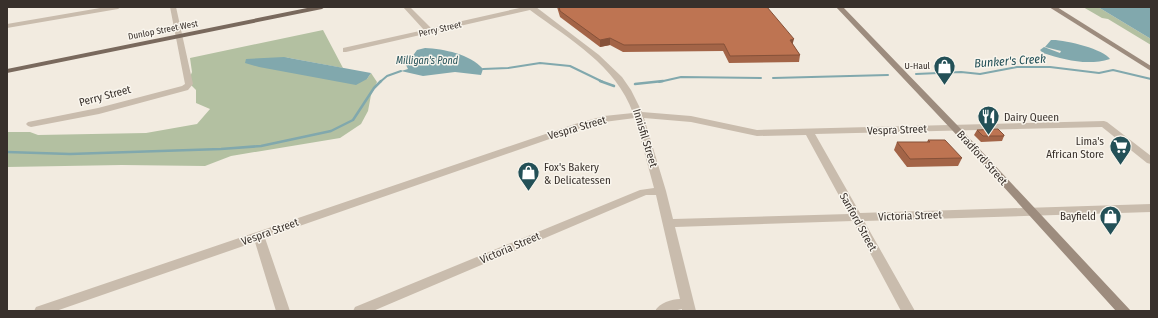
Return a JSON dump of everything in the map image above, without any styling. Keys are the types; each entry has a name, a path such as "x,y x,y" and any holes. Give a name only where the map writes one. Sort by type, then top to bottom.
{"main road":[{"name":"Dunlop Street West","path":"7,71 322,7"},
{"name":"Bradford Street","path":"839,7 955,128 1124,311"},
{"path":"1052,7 1151,69"},
{"path":"1059,7 1151,63"}],"street":[{"path":"7,26 118,7"},
{"path":"173,7 179,37"},
{"path":"406,7 429,31"},
{"name":"Perry Street","path":"346,50 532,7"},
{"name":"Innisfil Street","path":"532,7 599,60 615,74 627,90 639,116 670,223 688,307"},
{"name":"Perry Street","path":"31,124 99,111 185,88 189,84 179,37"},
{"name":"Vespra Street","path":"41,311 578,126 604,119 639,116 665,116 691,119 757,133 1104,124 1151,161"},
{"name":"Sanford Street","path":"809,132 908,311"},
{"name":"Victoria Street","path":"360,311 644,192 661,192"},
{"name":"Victoria Street","path":"670,223 1151,208"},
{"path":"258,237 283,311"},
{"path":"662,311 675,304 688,307"}],"green space":[{"path":"1083,7 1098,7 1151,39 1151,45 1108,19 1102,18"},
{"path":"323,30 343,68 284,57 367,79 371,73 377,82 371,95 368,111 361,124 340,138 231,156 205,166 122,165 7,167 7,132 30,132 38,135 146,133 197,124 210,109 196,103 196,90 188,82 192,72 190,58"}],"water":[{"path":"1098,7 1151,7 1151,39"},
{"path":"1051,40 1083,45 1106,55 1110,59 1084,62 1068,60 1043,53 1040,50 1044,47 1060,53 1061,51 1045,47"},
{"name":"Milligan's Pond","path":"425,48 448,51 464,56 478,64 483,69 481,75 455,72 423,76 401,71 408,69 406,65 417,50"},
{"path":"284,57 371,73 367,79 356,85 259,67 245,63 246,59"}],"building":[{"path":"559,7 767,7 794,39 790,40 800,55 730,56 724,44 624,45 610,38 600,40 560,11"},
{"path":"998,129 1004,136 983,136 977,130"},
{"path":"928,140 945,140 962,158 910,159 897,142 930,142"}],"waterway":[{"name":"Bunker's Creek","path":"483,69 508,68 540,63 570,66 603,82"},
{"name":"Bunker's Creek","path":"916,74 961,72 980,74 1017,67 1050,67 1099,73 1113,70 1151,79"},
{"path":"380,82 387,76 401,71"},
{"name":"Bunker's Creek","path":"773,78 888,75"},
{"name":"Bunker's Creek","path":"659,82 681,77 761,78"},
{"name":"Bunker's Creek","path":"600,81 614,86"},
{"name":"Bunker's Creek","path":"635,84 663,81"},
{"path":"7,152 70,154 221,149 261,146 331,131 353,120 374,88 380,82"}],"place":[{"name":"U-Haul","path":"945,86"},
{"name":"Dairy Queen","path":"988,136"},
{"name":"Lima's African Store","path":"1120,166"},
{"name":"Fox's Bakery & Delicatessen","path":"528,192"},
{"name":"Bayfield","path":"1111,236"}]}
